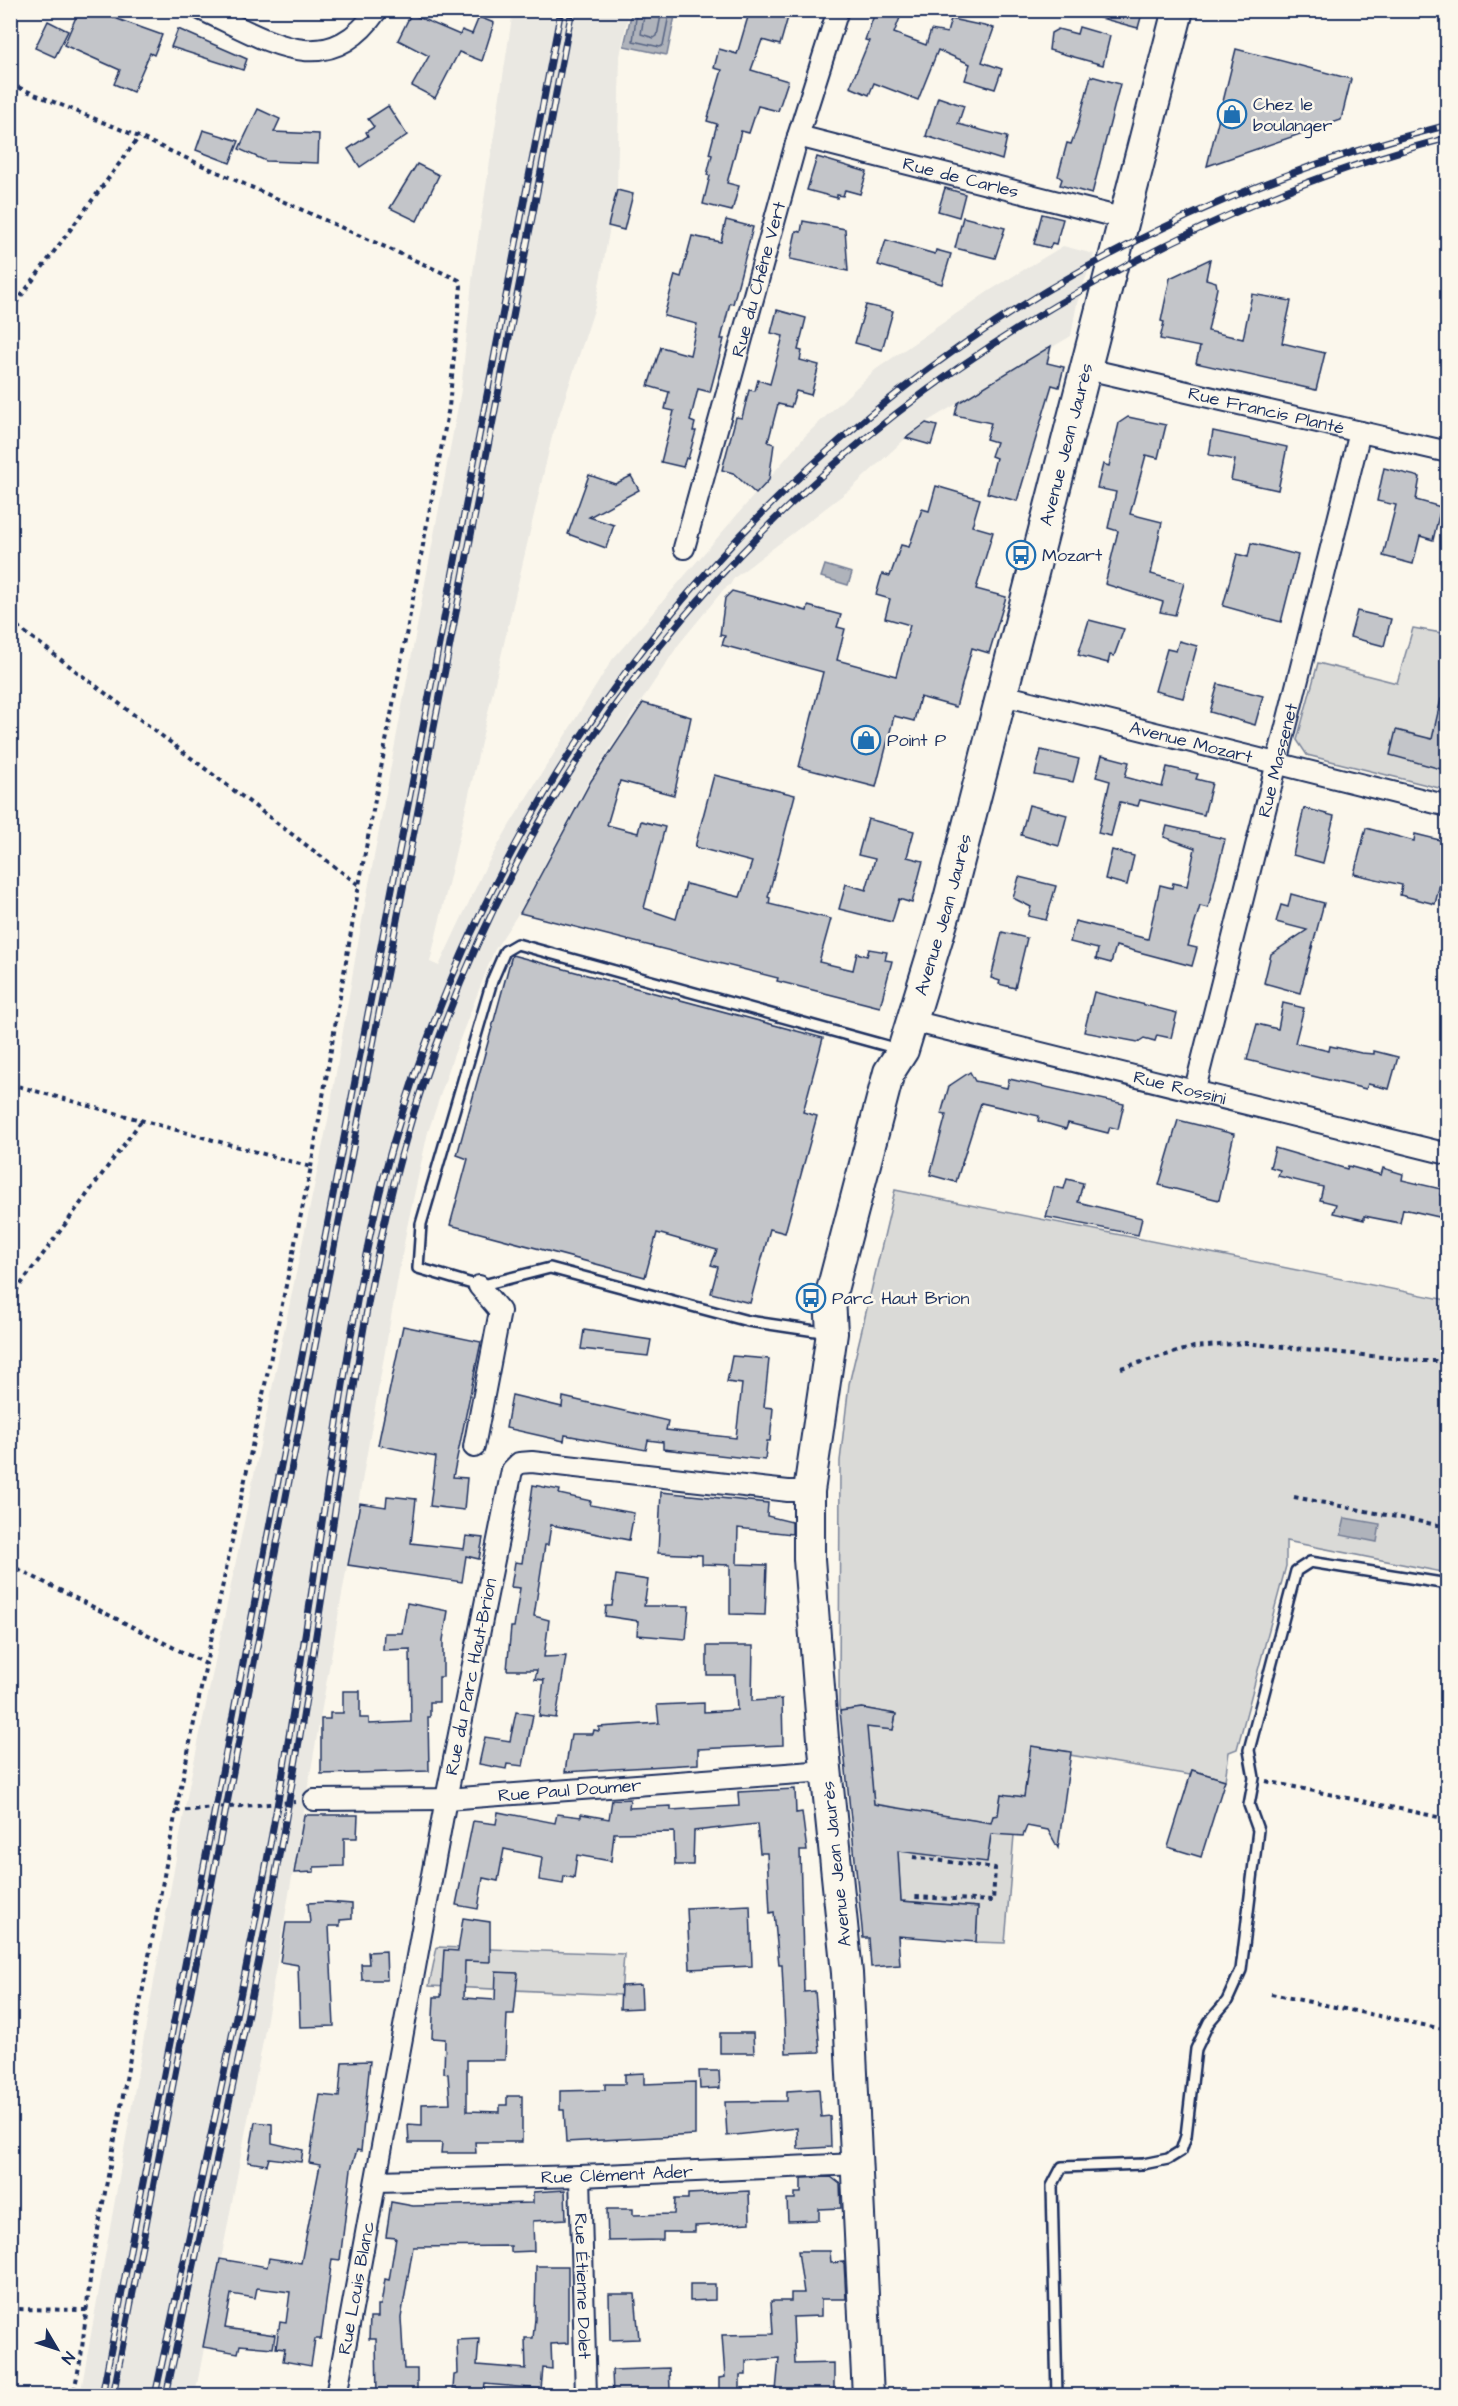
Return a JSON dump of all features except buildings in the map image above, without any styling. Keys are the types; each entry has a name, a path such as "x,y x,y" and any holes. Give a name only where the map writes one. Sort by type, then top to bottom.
{"main road":[{"name":"Avenue Jean Jaurès","path":"868,2396 847,1973 826,1771 809,1559 809,1491 832,1333 847,1301 905,1077 903,1050 948,903 1003,695 1178,10"}],"street":[{"path":"202,10 284,47 325,51 345,43 377,10"},
{"name":"Rue du Chêne Vert","path":"684,548 798,136 838,10"},
{"name":"Rue de Carles","path":"798,136 1125,219"},
{"name":"Rue Francis Planté","path":"1087,369 1448,452"},
{"name":"Rue Massenet","path":"1195,1089 1360,432"},
{"name":"Avenue Mozart","path":"1003,695 1448,806"},
{"name":"Rue Rossini","path":"912,1021 1195,1089 1448,1154"},
{"path":"474,1447 500,1311 479,1286"},
{"name":"Rue du Parc Haut-Brion","path":"376,2181 446,1799 512,1470 519,1463 532,1462 788,1491 809,1491"},
{"name":"Rue Paul Doumer","path":"314,1800 446,1799 826,1771"},
{"name":"Rue Clément Ader","path":"376,2181 580,2176 857,2164"},
{"name":"Rue Étienne Dolet","path":"580,2176 586,2396"},
{"name":"Rue Louis Blanc","path":"336,2396 376,2181"}],"lane":[{"path":"832,1333 748,1321 550,1268 479,1286 418,1268 421,1224 492,981 505,951 517,944 903,1050"},
{"path":"1057,2396 1052,2186 1062,2167 1143,2164 1168,2159 1180,2151 1186,2136 1196,2049 1209,2022 1227,2001 1241,1970 1258,1830 1249,1805 1254,1778 1250,1750 1296,1571 1310,1562 1448,1584"}],"path":[{"path":"10,84 139,137 459,280 461,286 449,407 359,885 311,1167 176,1811 92,2262 73,2396"},
{"path":"10,311 139,137"},
{"path":"10,621 359,885"},
{"path":"10,1084 311,1167"},
{"path":"10,1299 142,1119"},
{"path":"1121,1368 1194,1347 1245,1342 1421,1361 1448,1361"},
{"path":"1294,1497 1448,1527"},
{"path":"10,1565 206,1664"},
{"path":"1254,1778 1448,1820"},
{"path":"176,1811 314,1800"},
{"path":"914,1857 995,1869 993,1901 914,1897"},
{"path":"1271,1994 1448,2030"},
{"path":"10,2309 87,2310"},
{"path":"903,2388 984,2396"}],"shaded area":[{"path":"513,11 629,11 620,56 617,190 595,307 552,437 430,962 439,966 484,870 612,660 806,435 875,370 989,291 1063,246 1094,254 1077,303 1071,336 918,427 852,488 734,578 724,589 679,644 590,779 518,914 494,951 453,1057 428,1132 407,1227 263,2041 195,2395 80,2396 188,1791 328,1120 357,948 461,390 473,272"},
{"path":"1413,628 1447,634 1447,790 1307,755 1297,740 1318,663 1397,683"},
{"path":"895,1190 1447,1300 1447,1573 1286,1541 1286,1566 1237,1749 1229,1752 1225,1780 1192,1770 1190,1775 1070,1755 1070,1752 1032,1746 1024,1797 1001,1794 998,1815 991,1823 874,1805 866,1727 893,1730 896,1714 862,1708 840,1711 840,1461 849,1384"},
{"path":"992,1829 1014,1835 1005,1943 976,1942 978,1907 901,1901 898,1858 893,1838 987,1861"},
{"path":"437,1947 624,1954 621,1995 429,1986"}],"water":[{"path":"632,11 676,11 667,55 624,46"},
{"path":"825,565 852,573 848,585 821,577"},
{"path":"1345,1518 1380,1524 1377,1542 1341,1535"}],"railway":[{"path":"102,2396 561,10"},
{"path":"113,2396 572,10"},
{"path":"155,2396 264,1876 302,1654 361,1278 383,1179 392,1147 458,962 547,791 655,634 782,494 926,371 1086,268 1261,185 1448,125"},
{"path":"166,2396 249,2010 279,1855 307,1694 362,1336 383,1227 401,1156 447,1016 506,884 577,761 660,646 753,541 858,445 973,358 1098,281 1182,237 1312,181 1448,138"}],"place":[{"name":"Chez le boulanger","path":"1232,114"},
{"name":"Mozart","path":"1021,555"},
{"name":"Point P","path":"866,740"},
{"name":"Parc Haut Brion","path":"811,1298"}]}
